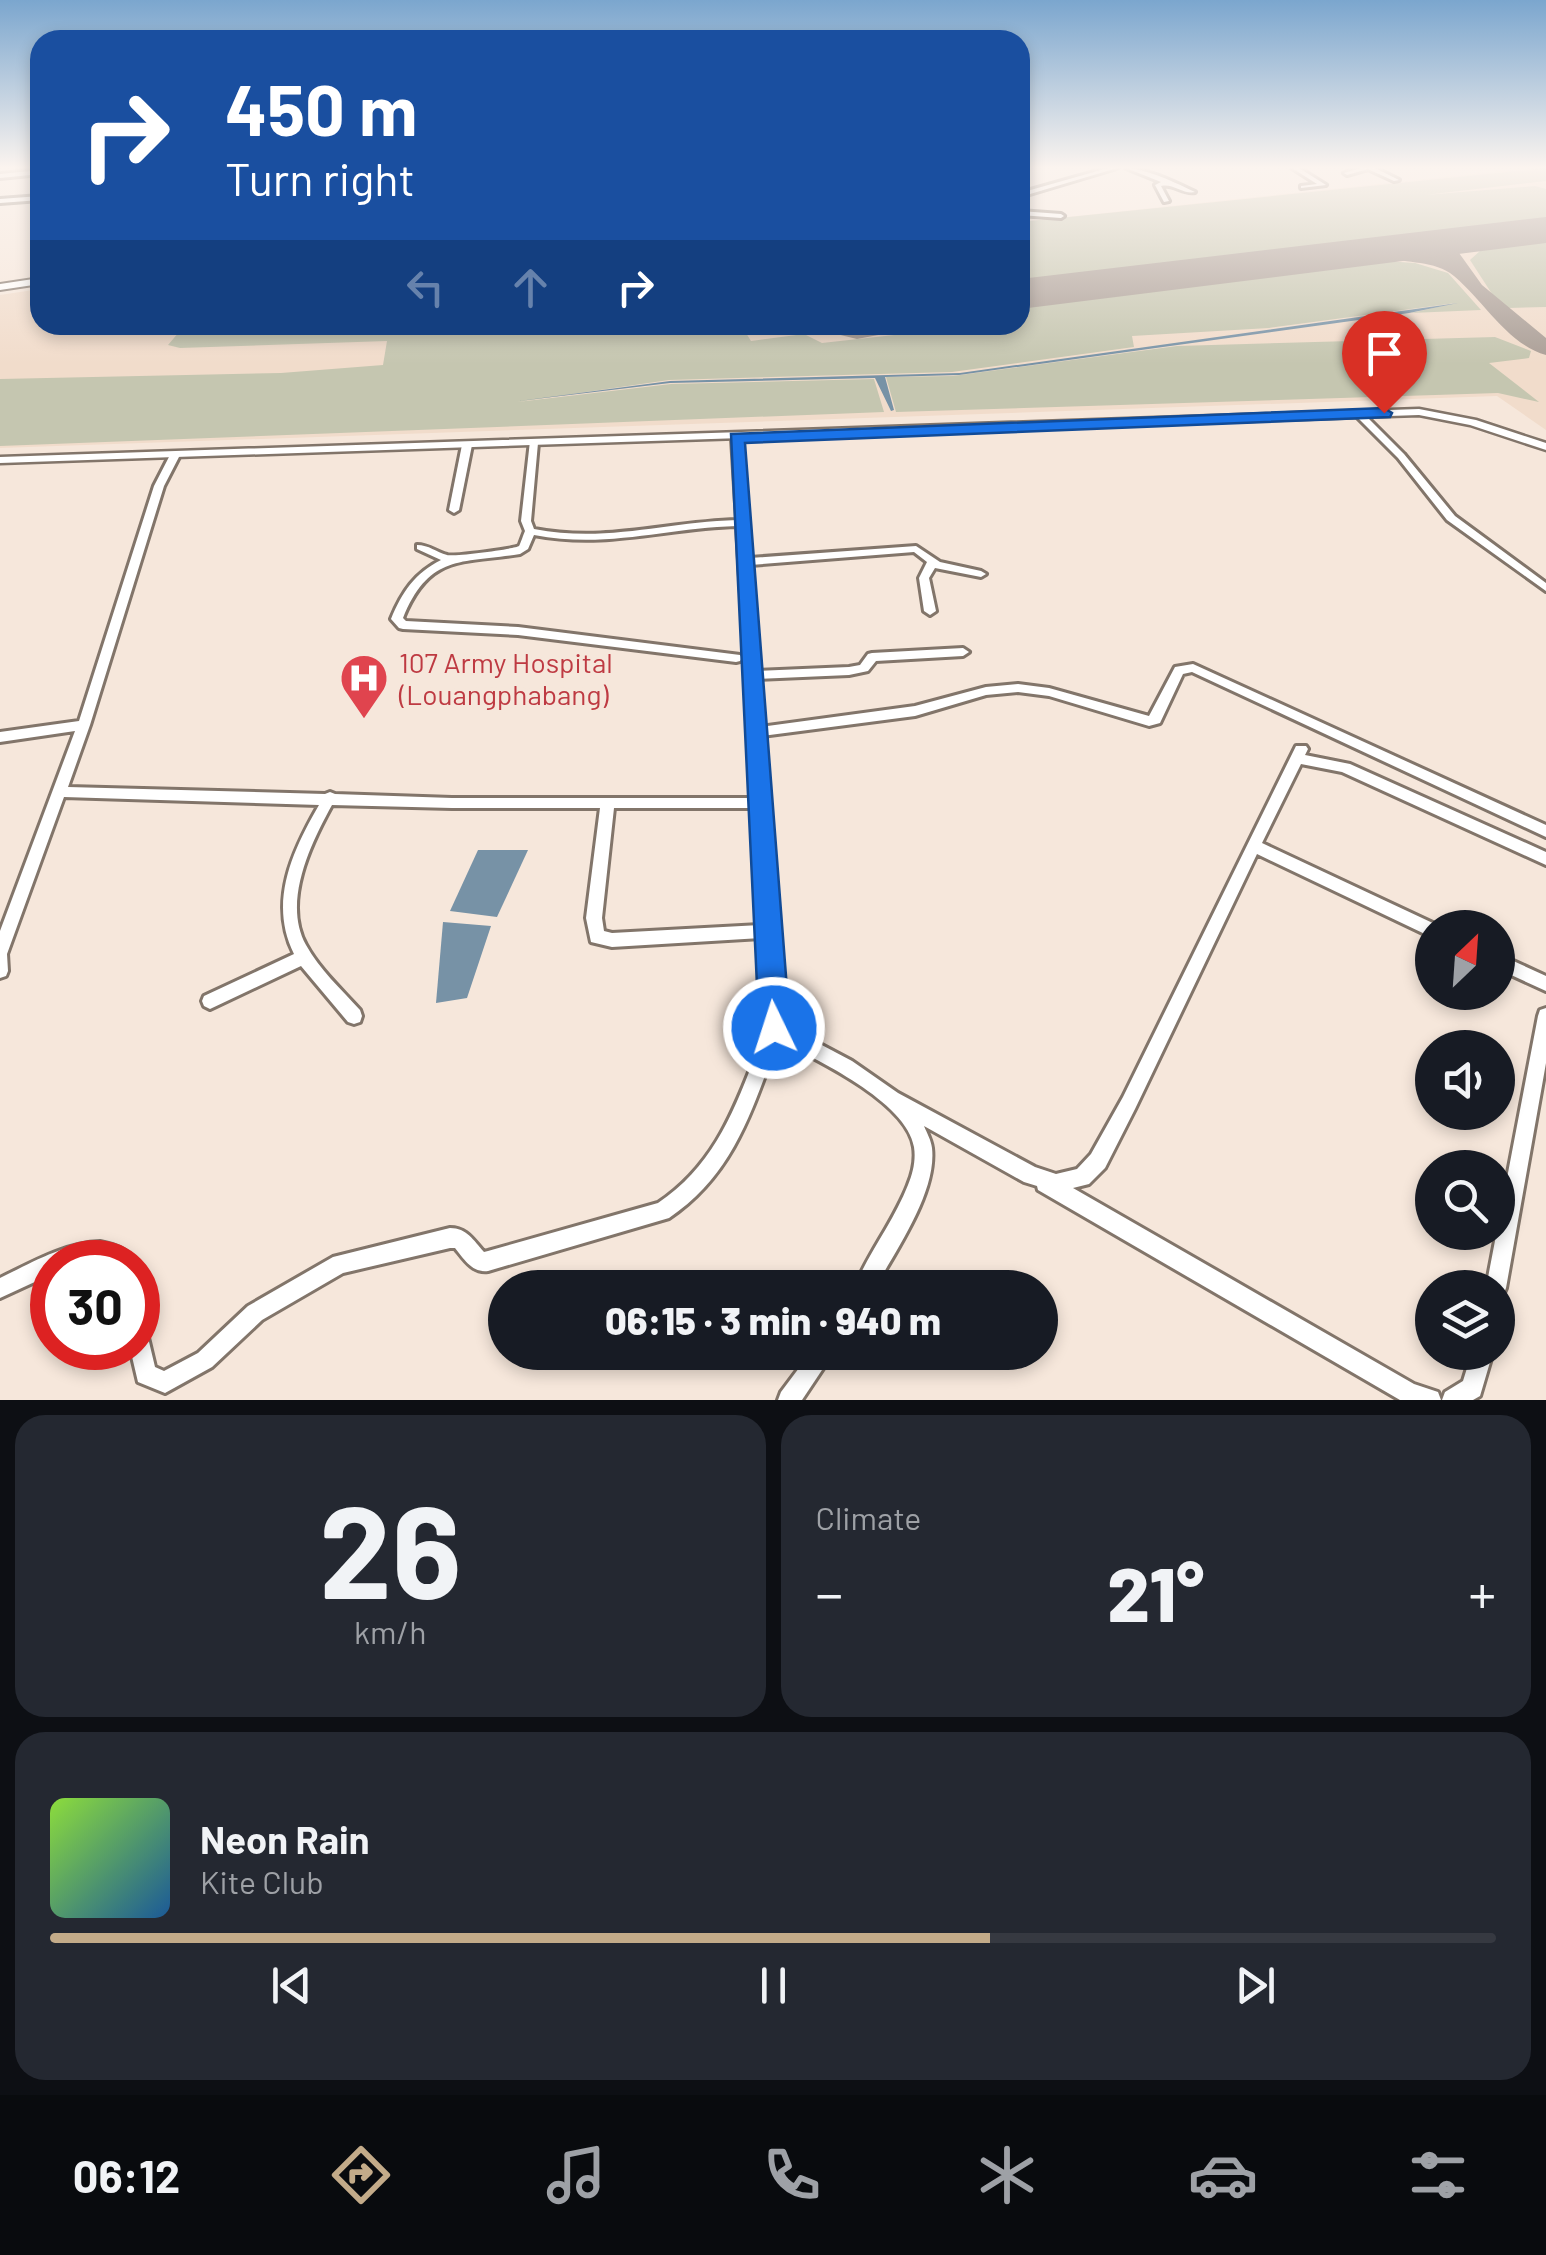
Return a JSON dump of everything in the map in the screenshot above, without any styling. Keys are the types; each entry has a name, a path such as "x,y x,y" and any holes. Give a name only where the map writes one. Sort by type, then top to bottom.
{"main road":[{"path":"0,286 30,283"}],"street":[{"path":"1358,414 1402,456 1451,518 1546,588"},
{"path":"0,460 1358,414 1439,415 1546,446"},
{"path":"145,1370 146,1374 166,1382 205,1360 255,1313 340,1264 450,1238 459,1238 480,1262 488,1261 662,1211 675,1204 708,1171 742,1110 774,1028 737,438"},
{"path":"533,443 526,522 530,532 524,547 516,552 448,559 416,580 404,598 398,619 403,625 518,631 736,658"},
{"path":"454,510 467,445"},
{"path":"0,970 0,952 84,726 160,486 175,455"},
{"path":"530,532 617,540 709,522 742,523"},
{"path":"421,547 448,559"},
{"path":"745,562 911,549 920,551 932,562 980,574"},
{"path":"930,611 924,578 932,562"},
{"path":"752,675 849,672 864,668 872,657 964,652"},
{"path":"756,732 915,712 968,695 1018,688 1049,692 1149,722 1155,720 1179,670 1193,668 1546,830"},
{"path":"0,737 84,726"},
{"path":"1031,1175 1056,1183 1082,1177 1098,1161 1299,754 1345,768 1546,859"},
{"path":"60,792 330,797 381,802 760,804"},
{"path":"330,797 298,852 292,897 294,936 354,1016"},
{"path":"608,802 594,918 597,937 612,940 768,931"},
{"path":"1254,846 1415,922"},
{"path":"210,1000 306,956"},
{"path":"1515,969 1546,984"},
{"path":"1499,1270 1546,1016"},
{"path":"774,1028 1409,1393 1430,1400"},
{"path":"873,1270 922,1173 921,1141 913,1122 896,1100"},
{"path":"0,1288 30,1274"},
{"path":"789,1400 811,1370"},
{"path":"1454,1400 1472,1388 1478,1370"}],"shaded area":[{"path":"1030,233 1546,233 1546,430 1497,396 0,448 0,295 30,290 30,335 1030,335"}],"green space":[{"path":"1030,233 1426,233 1030,281"},
{"path":"1546,241 1546,307 1508,308 1494,297 1470,260 1481,250"},
{"path":"1385,261 1415,263 1448,273 1481,310 1411,313 1456,303 1269,328 1132,336 1134,347 952,372 669,380 517,402 671,384 874,379 884,412 0,446 0,379 281,373 383,365 387,341 180,348 168,345 176,335 747,335 751,341 806,335 822,343 894,335 1030,335 1030,305"},
{"path":"1495,337 1531,351 1529,358 1489,363 1539,402 1498,393 896,412 886,377 953,376 1177,346"}],"water":[{"path":"1458,303 959,375 885,377 894,410 891,411 875,378 670,383 519,401 670,381 960,373"},
{"path":"478,850 528,850 497,917 450,911"},
{"path":"443,922 491,926 467,998 436,1003"}],"taxiway":[{"path":"1443,243 1474,289 1546,348"},
{"path":"1385,250 1434,258 1458,270"}],"runway":[{"path":"1030,293 1519,233"}],"place":[{"name":"107 Army Hospital (Louangphabang)","path":"364,720"}],"route":[{"path":"774,1028 737,438 1384,413"}]}
